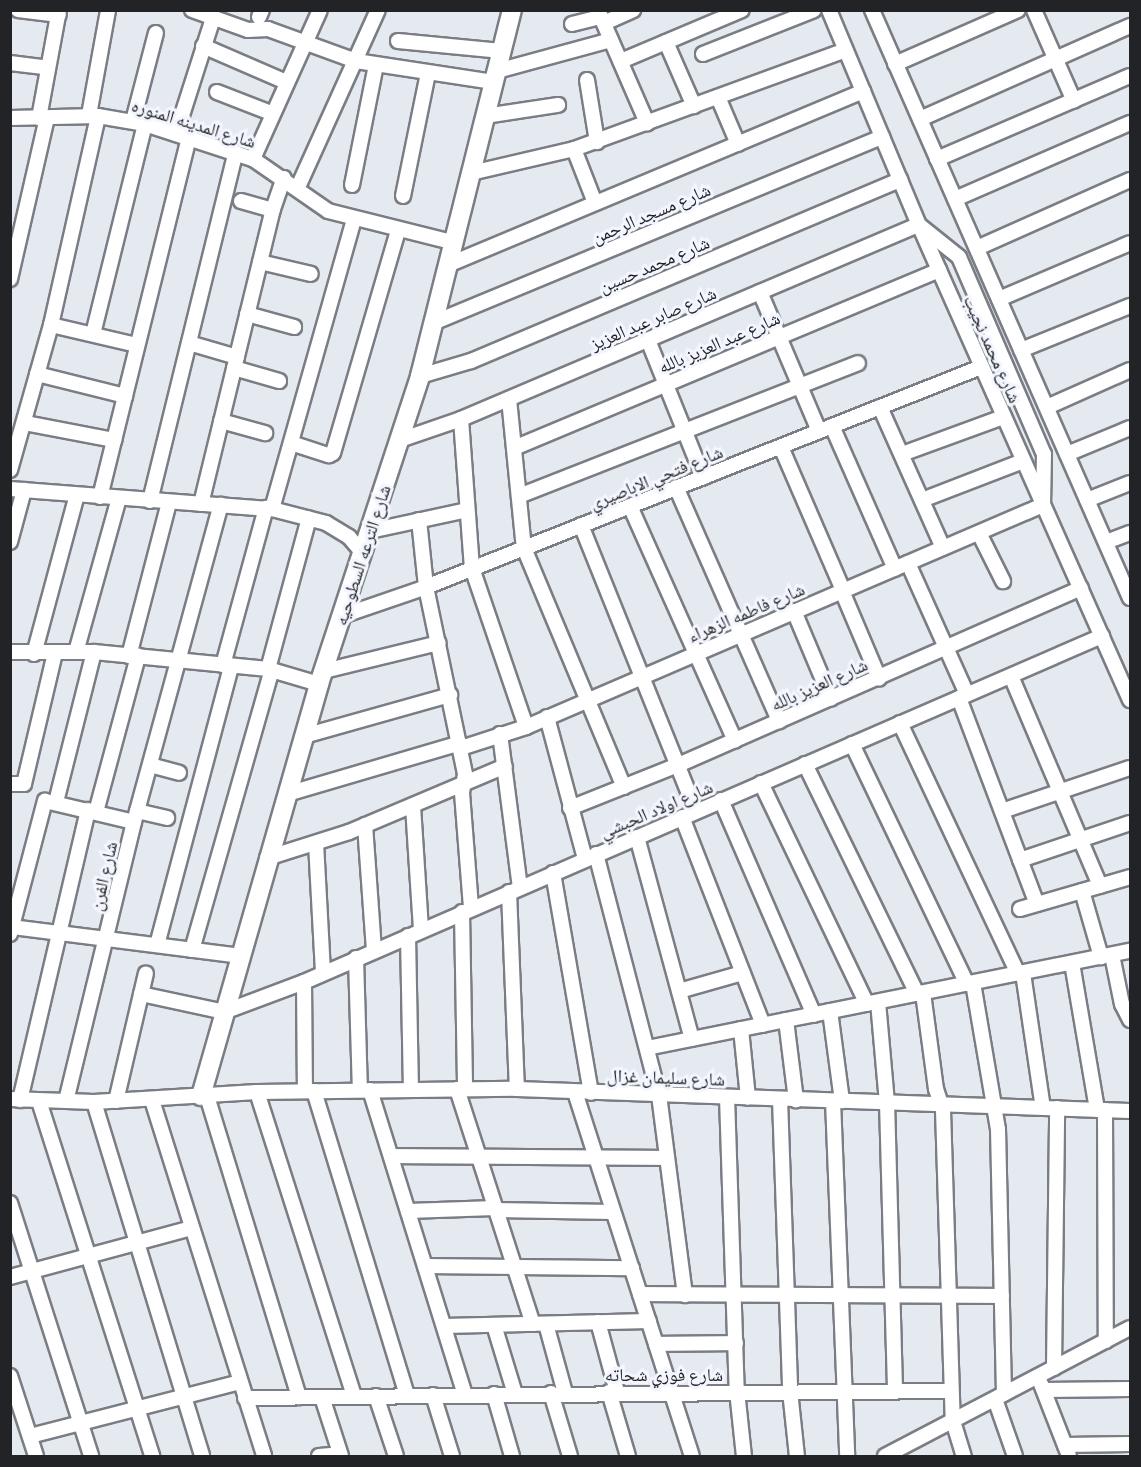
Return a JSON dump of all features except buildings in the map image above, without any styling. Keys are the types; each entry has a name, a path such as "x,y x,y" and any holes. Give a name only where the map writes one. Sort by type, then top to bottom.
{"street":[{"path":"10,279 43,118 48,68 59,13 18,10"},
{"path":"10,470 51,325 93,116 108,10"},
{"path":"192,10 248,30 268,29 304,45 356,61 428,73 495,77 611,40"},
{"path":"253,159 271,113 320,10"},
{"path":"298,188 378,10"},
{"name":"شارع الترعه السطوحيه","path":"204,1096 224,1012 267,858 322,678 420,376 512,10"},
{"path":"604,23 633,10"},
{"path":"621,61 742,10"},
{"path":"703,54 814,10"},
{"name":"شارع محمد نجيب","path":"829,10 981,367 1131,700"},
{"name":"شارع محمد نجيب","path":"872,10 1129,592"},
{"path":"895,64 1018,10"},
{"path":"1034,10 1074,101"},
{"path":"572,24 598,16 604,23 647,123"},
{"path":"100,497 137,345 182,135 203,46 213,18"},
{"path":"920,119 1131,26"},
{"path":"93,334 156,33"},
{"path":"398,41 502,51"},
{"path":"666,42 694,106"},
{"path":"203,46 286,82"},
{"path":"471,173 597,142 846,50"},
{"path":"10,63 48,68"},
{"path":"352,185 376,65"},
{"path":"403,196 428,73"},
{"path":"937,159 1131,76"},
{"path":"587,80 597,142"},
{"path":"450,264 863,91"},
{"path":"217,92 271,113"},
{"path":"718,97 738,144"},
{"path":"485,116 558,105"},
{"name":"شارع المدينه المنوره","path":"10,118 93,116 139,122 253,159 284,178 328,211 455,243"},
{"path":"955,199 1131,123"},
{"name":"شارع مسجد الرحمن","path":"435,322 882,137"},
{"path":"574,149 595,203"},
{"path":"150,501 236,152"},
{"path":"201,504 273,210 284,178"},
{"name":"شارع محمد حسين","path":"420,376 471,361 900,180"},
{"path":"977,248 1131,180"},
{"path":"241,201 273,210"},
{"path":"157,945 269,508 291,444 354,219"},
{"path":"919,225 959,257 1043,449 1044,505"},
{"name":"شارع صابر عبد العزيز","path":"400,440 461,419 919,225"},
{"path":"291,444 329,455 333,453 398,230"},
{"path":"999,299 1131,243"},
{"path":"260,262 310,274"},
{"name":"شارع عبد العزيز بالله","path":"514,448 939,270"},
{"path":"760,292 819,431"},
{"path":"1022,350 1131,306"},
{"path":"247,314 294,327"},
{"path":"51,325 137,345"},
{"path":"648,340 703,477"},
{"path":"189,342 279,381"},
{"path":"519,496 858,363"},
{"name":"شارع فتحي الاباصيري","path":"342,616 426,587 981,367"},
{"path":"1047,408 1131,370"},
{"path":"38,374 125,396"},
{"path":"509,399 524,548 590,699 624,787"},
{"path":"880,406 943,548"},
{"path":"902,454 1003,417"},
{"path":"461,419 472,568 526,727"},
{"path":"221,421 265,433"},
{"path":"25,423 114,440"},
{"path":"832,426 895,568"},
{"path":"1067,454 1131,428"},
{"path":"781,447 879,678"},
{"path":"922,500 1023,461"},
{"path":"1087,500 1131,483"},
{"path":"676,488 779,721"},
{"path":"10,542 17,489 150,501 269,508 309,518 349,537 363,553"},
{"path":"34,654 77,495"},
{"path":"76,652 119,498"},
{"path":"16,1099 134,656 169,502"},
{"name":"شارع الفرن","path":"66,1101 136,816 221,505"},
{"name":"شارع فاطمه الزهراء","path":"287,794 526,727 1044,505"},
{"path":"630,506 694,654 735,741"},
{"path":"370,531 467,510"},
{"path":"192,950 270,670 309,518"},
{"path":"419,520 426,587 460,745 464,785 462,793 466,910 461,1089 478,1156 514,1267 565,1393"},
{"path":"581,525 644,676 696,811"},
{"path":"1106,542 1131,532"},
{"path":"979,533 1003,581"},
{"path":"908,563 947,648 1002,811 1037,904"},
{"name":"شارع العزيز بالله","path":"570,808 735,741 1081,588"},
{"path":"794,611 831,699"},
{"name":"شارع اولاد الحبشي","path":"224,1012 304,982 1102,636"},
{"path":"10,652 34,654 94,652 227,665 322,678 439,643"},
{"path":"56,802 94,652"},
{"path":"10,784 24,784 56,653"},
{"path":"1011,676 1100,886"},
{"path":"304,736 450,695"},
{"path":"547,717 570,808 590,857 659,1095 685,1294"},
{"path":"900,723 1020,973 1050,1108 1054,1368"},
{"path":"500,734 506,766 514,889 517,1089"},
{"path":"852,744 970,983 998,1130 1002,1296 1000,1397 1015,1456"},
{"path":"805,764 920,993 936,1089 942,1105 951,1391 953,1421 964,1456"},
{"path":"150,765 179,773"},
{"path":"267,858 365,825 506,766"},
{"path":"1002,811 1131,768"},
{"path":"761,783 873,1003 887,1102 895,1390"},
{"path":"721,800 814,1015"},
{"path":"167,818 92,811 56,802 44,804 11,931 107,938 240,956"},
{"path":"413,806 421,930"},
{"path":"682,817 763,1025"},
{"path":"1020,860 1131,823"},
{"path":"365,825 374,950"},
{"path":"637,837 692,1039"},
{"path":"316,843 323,973"},
{"path":"553,873 591,1093"},
{"path":"1020,909 1131,876"},
{"path":"1082,891 1122,1004 1131,1020"},
{"path":"408,936 411,1089"},
{"path":"647,1048 1131,951"},
{"path":"356,958 365,1090 391,1156 465,1395"},
{"path":"1072,963 1101,1110 1106,1341"},
{"path":"116,1101 146,973"},
{"path":"679,991 742,973"},
{"path":"304,982 310,1091 407,1395"},
{"path":"141,994 224,1012"},
{"path":"830,1011 837,1101 840,1295 847,1456"},
{"path":"786,1020 796,1100"},
{"path":"741,1029 748,1098"},
{"name":"شارع سليمان غزال","path":"16,1099 94,1102 257,1092 517,1089 1131,1111"},
{"path":"257,1092 354,1396"},
{"path":"575,1092 692,1456"},
{"path":"204,1096 299,1397"},
{"path":"727,1097 737,1391 744,1456"},
{"path":"780,1099 790,1391 797,1456"},
{"path":"152,1100 264,1456"},
{"path":"39,1101 152,1456"},
{"path":"94,1102 202,1456"},
{"path":"391,1156 667,1158"},
{"path":"10,1203 91,1456"},
{"path":"408,1211 495,1209 613,1212"},
{"path":"10,1277 136,1241 191,1228"},
{"path":"425,1266 632,1268"},
{"path":"640,1294 1002,1296"},
{"path":"444,1326 649,1321"},
{"path":"598,1322 628,1456"},
{"path":"494,1325 515,1394"},
{"path":"1041,1383 1054,1368 1131,1328"},
{"path":"656,1344 736,1343"},
{"path":"10,1376 15,1406 30,1436 36,1456"},
{"path":"30,1436 137,1411 240,1382"},
{"path":"1041,1383 1067,1450 1131,1444"},
{"path":"885,1456 900,1453 953,1421 1000,1397 1041,1383 1131,1389"},
{"name":"شارع فوزي شحاته","path":"245,1398 671,1391 951,1391"},
{"path":"551,1393 570,1456"},
{"path":"494,1394 512,1456"},
{"path":"433,1395 452,1456"},
{"path":"319,1456 341,1456 322,1396"},
{"path":"376,1396 396,1456"}]}
